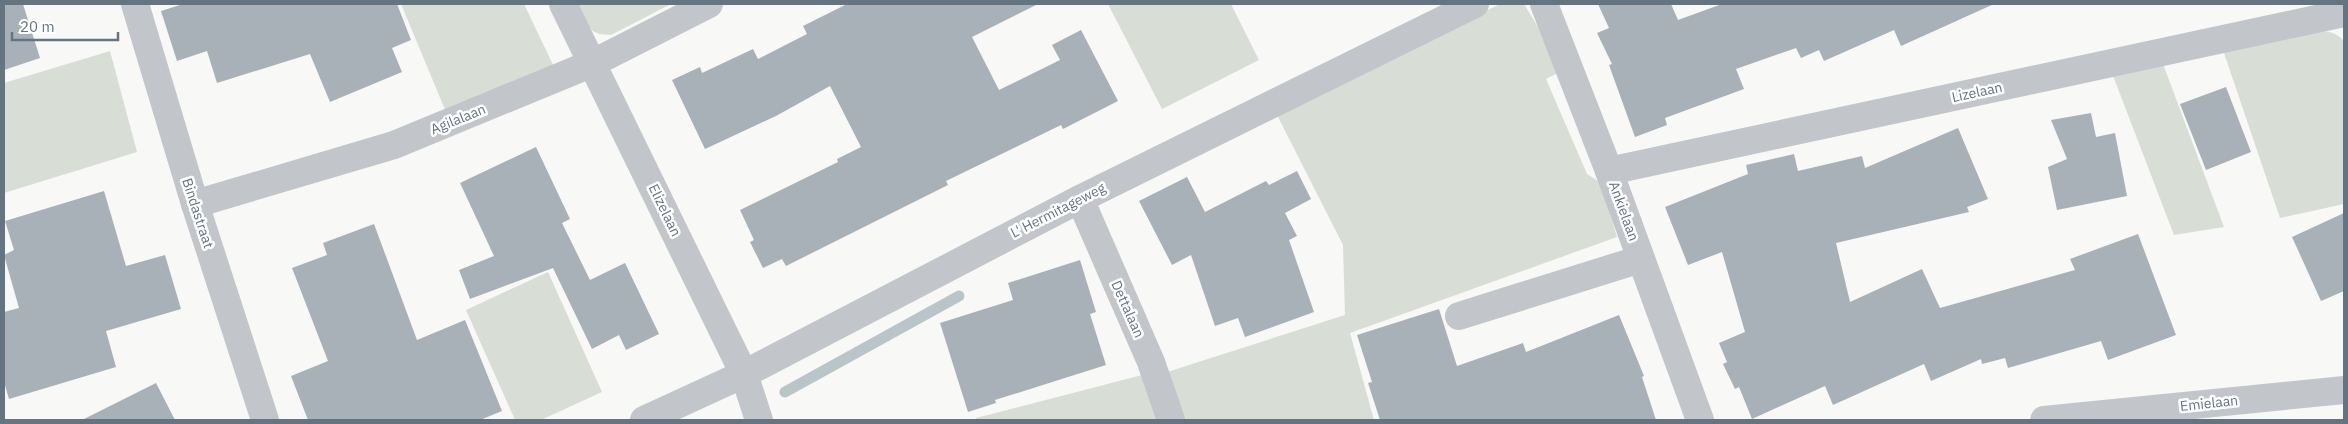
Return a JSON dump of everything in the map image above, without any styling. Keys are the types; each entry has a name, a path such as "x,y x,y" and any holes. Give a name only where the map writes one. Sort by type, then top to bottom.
{"street":[{"name":"Bindastraat","path":"135,4 195,204 265,420"},
{"name":"Elizelaan","path":"563,4 594,63 744,374 759,420"},
{"name":"Agilalaan","path":"195,204 394,145 594,63 709,4"},
{"name":"L' Hermitageweg","path":"644,420 744,374 1080,199 1475,4"},
{"name":"Ankielaan","path":"1544,4 1609,171 1700,420"},
{"name":"Lizelaan","path":"1609,171 2344,14"},
{"name":"Dettalaan","path":"1080,199 1151,362 1171,420"},
{"path":"1459,316 1641,259"},
{"name":"Emielaan","path":"2044,420 2344,390"}],"shaded area":[{"path":"401,4 524,4 555,69 446,112"},
{"path":"576,4 671,4 611,35 599,34 586,25"},
{"path":"1108,4 1231,4 1259,60 1162,109"},
{"path":"1500,4 1524,4 1538,27 1558,73 1546,79 1587,174 1601,183 1617,237 1350,333 1374,420 1181,420 1164,373 1345,315 1343,245 1277,115"},
{"path":"2313,31 2335,34 2344,42 2344,204 2280,218 2223,50"},
{"path":"110,51 137,152 4,193 4,83"},
{"path":"2163,64 2224,227 2174,235 2112,73"},
{"path":"548,272 602,392 541,420 515,420 466,310"},
{"path":"1146,374 1161,420 976,420 976,418"}],"building":[{"path":"4,4 23,4 40,58 4,70"},
{"path":"183,4 397,4 411,40 392,48 402,72 330,102 310,54 217,83 207,51 177,61 161,11"},
{"path":"847,4 1038,4 972,37 999,90 1060,60 1052,45 1081,30 1118,101 1063,129 1061,125 946,181 948,185 786,266 782,259 763,268 750,242 754,240 740,210 838,162 837,159 861,147 830,86 776,116 705,149 672,80 700,67 702,73 753,49 758,59 807,34 803,26"},
{"path":"1598,4 1671,4 1678,20 1722,4 1994,4 1901,46 1894,30 1824,61 1819,50 1801,58 1796,48 1736,69 1744,89 1665,118 1667,125 1635,137 1609,65 1612,64 1597,33 1609,28"},
{"path":"2226,87 2251,152 2206,170 2180,104"},
{"path":"2091,113 2096,137 2115,133 2127,196 2057,210 2048,167 2067,159 2051,120"},
{"path":"1958,128 1988,199 1967,207 1969,212 1836,243 1850,302 1922,269 1940,308 2075,270 2070,259 2138,234 2176,335 2108,360 2101,341 2008,368 2005,358 1982,364 1981,359 1931,381 1924,364 1833,405 1825,386 1752,419 1739,387 1735,389 1723,364 1727,362 1719,343 1745,332 1722,252 1688,265 1665,207 1748,174 1746,165 1794,154 1798,171 1862,156 1865,168"},
{"path":"536,147 570,219 562,223 590,280 625,263 659,334 626,350 619,335 592,349 553,268 470,299 459,270 494,256 460,183"},
{"path":"1297,171 1311,199 1285,213 1297,236 1289,240 1314,312 1245,337 1238,318 1215,326 1191,255 1172,265 1139,201 1187,177 1205,212 1266,181 1269,185"},
{"path":"104,191 126,266 165,255 181,309 106,331 116,367 9,399 4,382 4,312 19,308 4,255 14,250 5,221"},
{"path":"2344,213 2344,291 2321,301 2292,237"},
{"path":"374,224 417,340 465,320 502,411 480,420 308,420 291,376 328,361 292,268 327,255 323,243"},
{"path":"1080,260 1096,312 1090,314 1106,365 995,400 996,403 968,412 940,323 1013,300 1008,283"},
{"path":"1439,309 1457,366 1523,343 1526,352 1619,315 1644,376 1642,377 1656,420 1380,420 1368,383 1372,382 1357,335"},
{"path":"156,383 175,420 82,420"}],"waterway":[{"path":"785,392 959,296"}]}
